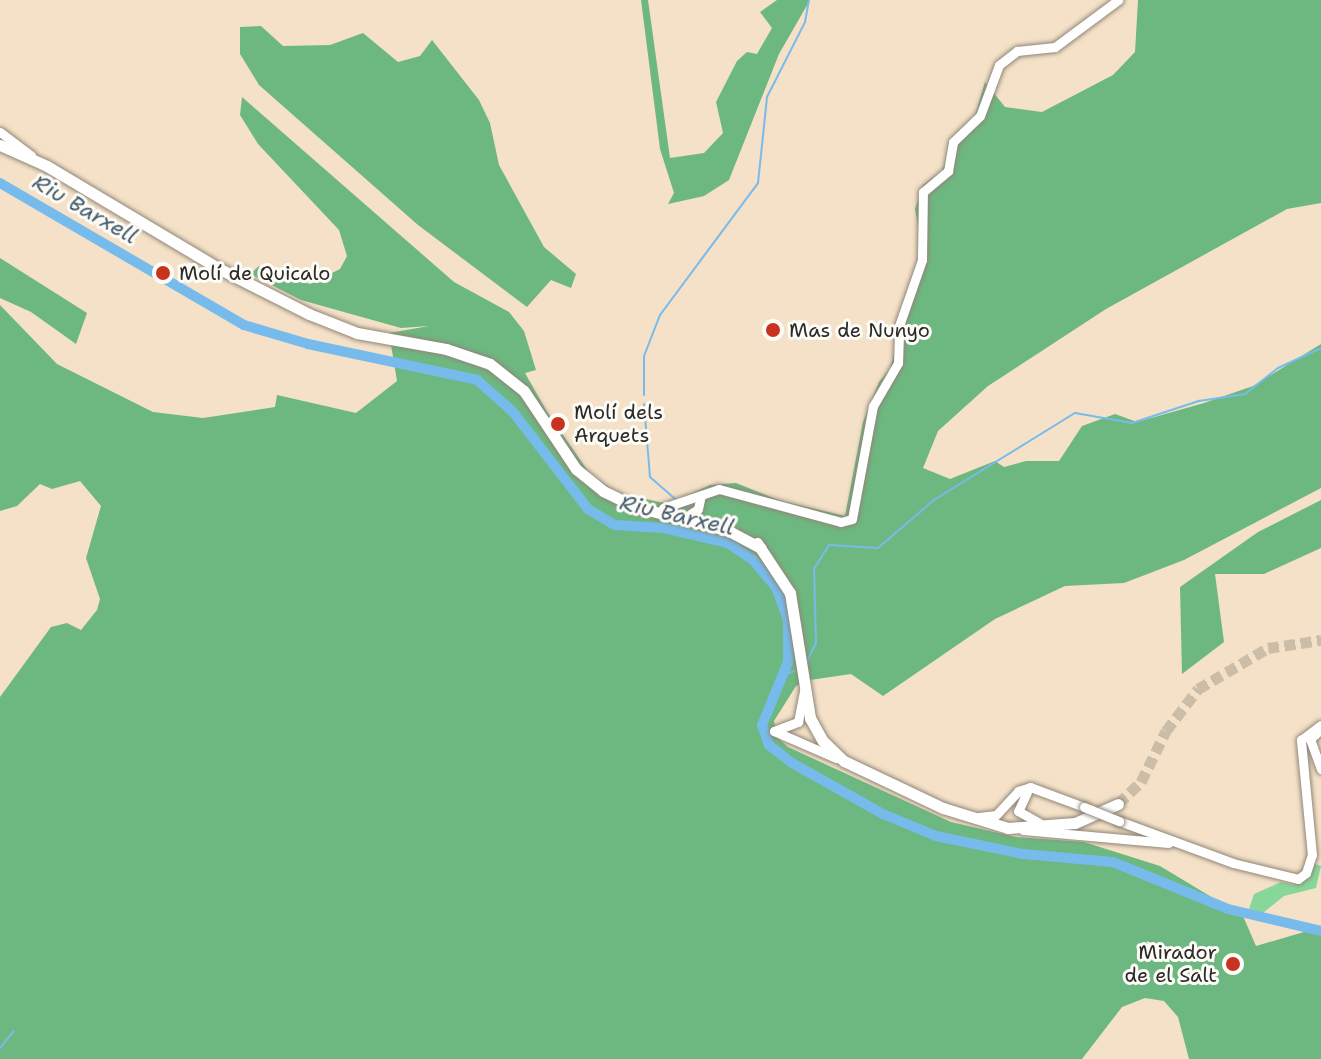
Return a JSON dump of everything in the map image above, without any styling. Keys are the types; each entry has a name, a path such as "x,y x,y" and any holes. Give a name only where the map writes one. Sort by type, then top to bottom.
{"main road":[{"path":"0,145 47,166 220,269 309,314 357,333 446,349 490,364 524,391 573,462 614,498 664,512 699,514 731,526 761,548 790,593 804,690 817,733 844,761 943,808 1020,830 1075,823 1118,804"},
{"path":"664,512 699,514"}],"street":[{"path":"699,514 701,495 730,490 841,522 852,519 873,406 898,363 899,326 922,260 923,192 948,171 953,142 980,116 999,65 1025,48 1055,47 1118,0"},
{"path":"0,132 47,166"},
{"path":"804,690 800,718 791,728 774,731 788,739 813,744 844,761"},
{"path":"1321,727 1310,739 1321,769"},
{"path":"943,808 989,817 1023,788 1047,793 1177,843 1288,880 1304,876 1312,855 1301,740 1321,727"},
{"path":"1047,793 1023,794 1020,814 1037,823 1075,823"},
{"path":"1020,830 1177,843"}],"green space":[{"path":"641,0 648,0 670,158 704,153 723,133 716,102 737,61 747,52 757,54 772,28 760,12 777,0 810,0 779,54 729,180 704,196 668,204 674,193 660,149"},
{"path":"1138,0 1321,0 1321,203 1287,209 1106,309 988,386 938,431 923,468 950,479 995,461 1004,467 1026,461 1059,461 1082,426 1115,414 1137,422 1204,403 1253,386 1321,344 1321,488 1184,560 1124,583 1065,586 995,619 883,696 851,674 810,680 796,686 774,721 777,737 788,747 951,822 1016,837 1084,842 1160,866 1243,916 1256,946 1321,927 1321,1059 1189,1059 1178,1017 1164,1001 1145,998 1122,1007 1082,1059 0,1059 0,697 51,627 67,623 81,630 97,610 100,599 86,558 101,506 80,481 52,489 40,484 17,506 0,511 0,305 57,364 153,412 203,418 275,407 277,395 356,413 397,381 389,333 429,326 401,328 301,300 250,274 259,266 310,284 340,269 347,256 339,230 258,144 240,115 242,97 454,282 509,312 524,331 536,370 525,373 547,412 590,474 617,493 669,504 710,485 736,483 781,501 845,516 863,422 879,382 890,369 917,265 921,243 915,209 923,185 942,171 958,131 975,116 985,82 1005,107 1042,112 1113,75 1135,52"},
{"path":"261,26 283,46 330,45 363,33 398,62 420,56 432,40 479,100 490,123 499,165 544,247 576,274 571,288 551,280 527,307 418,225 259,85 240,54 240,27"},
{"path":"0,258 87,313 76,344 31,312 0,298"},
{"path":"1321,500 1321,548 1264,574 1215,574 1224,642 1182,674 1180,587 1258,532"},
{"path":"1315,864 1321,866 1316,888 1284,896 1263,913 1249,909 1254,894 1281,882 1295,885"}],"waterway":[{"path":"644,395 644,356 660,315 758,183 767,97 805,22 809,0"},
{"name":"Riu Barxell","path":"0,183 244,325 308,344 477,380 513,412 588,509 615,525 663,528 728,543 753,560 776,587 788,620 788,662 762,725 769,745 792,763 883,814 936,836 1023,854 1113,862 1228,909 1321,931"},
{"path":"806,664 816,643 814,569 829,545 878,548 934,500 1075,413 1132,423 1199,401 1245,394 1278,368 1321,348"},
{"path":"644,404 650,477 675,499"},
{"path":"678,523 678,531"},
{"path":"783,676 796,670"},
{"path":"0,1048 14,1031"}],"tunnel":[{"path":"1118,804 1141,782 1166,731 1198,689 1268,648 1321,640"}],"place":[{"name":"Molí de Quicalo","path":"163,273"},
{"name":"Mas de Nunyo","path":"773,330"},
{"name":"Molí dels Arquets","path":"558,424"},
{"name":"Mirador de el Salt","path":"1233,964"}]}
